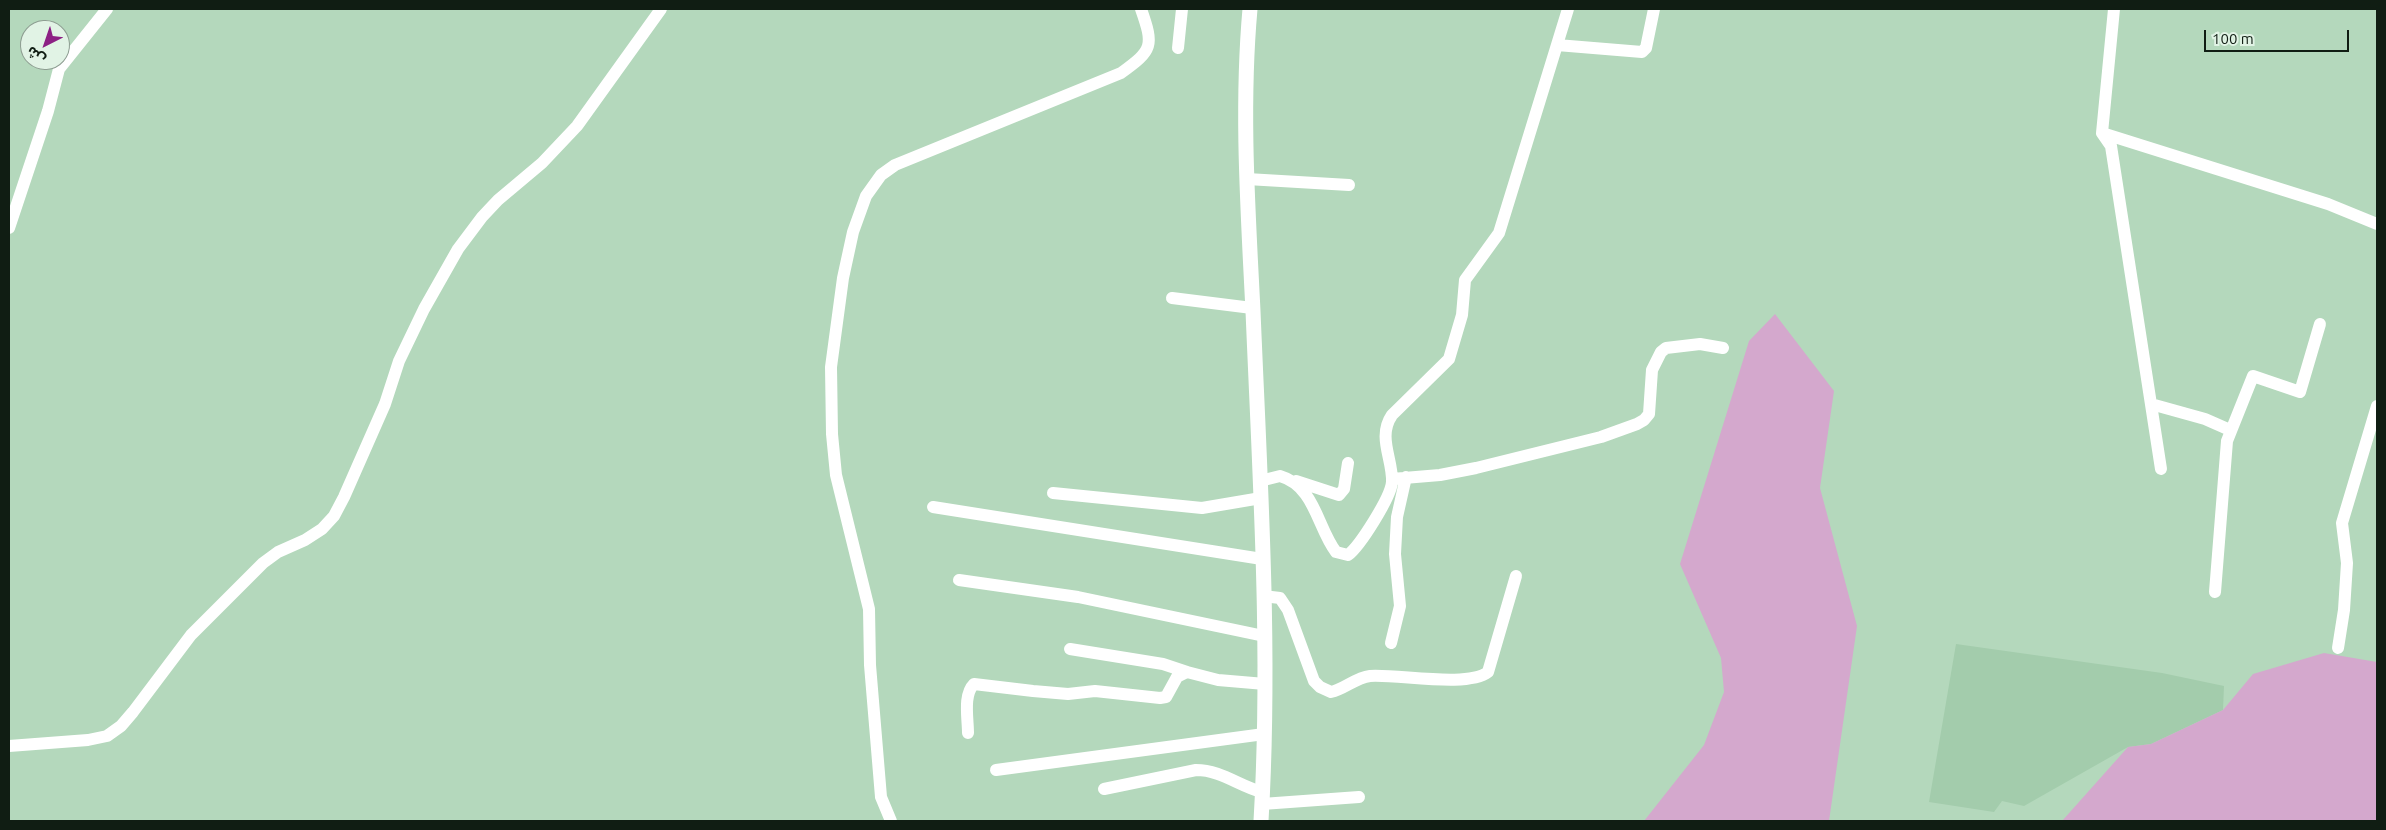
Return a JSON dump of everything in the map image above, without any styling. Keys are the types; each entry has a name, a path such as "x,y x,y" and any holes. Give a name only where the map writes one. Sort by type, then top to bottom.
{"main road":[{"path":"1250,9 1247,56 1247,179 1261,498 1266,684 1261,821"}],"street":[{"path":"9,228 48,111 59,69 106,9"},
{"path":"9,746 88,740 107,736 133,712 191,635 263,563 278,552 305,540 322,529 334,516 386,404 399,361 424,309 458,249 482,217 498,200 542,163 577,126 661,9"},
{"path":"891,821 881,797 870,665 869,609 836,475 832,434 831,367 843,278 853,232 866,196 881,175 895,165 1122,73 1143,57 1149,44 1150,33 1141,9"},
{"path":"1178,48 1182,9"},
{"path":"1289,478 1308,497 1330,545 1336,552 1348,554 1356,549 1392,486 1386,452 1386,424 1392,415 1449,359 1462,314 1462,293 1465,280 1499,233 1568,9"},
{"path":"1557,45 1642,52 1646,48 1654,9"},
{"path":"2114,9 2102,132 2111,146 2161,469"},
{"path":"2102,132 2328,204 2377,224"},
{"path":"1247,179 1349,186"},
{"path":"1172,298 1252,308"},
{"path":"2215,592 2227,441 2230,430 2253,376 2300,392 2320,324"},
{"path":"1392,479 1440,475 1476,468 1601,437 1637,424 1649,414 1652,370 1656,358 1666,348 1700,344 1723,348"},
{"path":"2151,404 2205,419 2230,430"},
{"path":"2338,648 2344,610 2346,562 2342,523 2377,406"},
{"path":"1260,481 1280,476 1338,495 1344,489 1348,463"},
{"path":"1390,643 1400,606 1395,554 1397,518 1406,477"},
{"path":"1052,493 1202,508 1261,498"},
{"path":"933,507 1262,559"},
{"path":"1263,596 1280,598 1288,610 1314,681 1320,687 1331,692 1368,676 1455,679 1482,676 1488,672 1516,576"},
{"path":"959,580 1078,597 1264,636"},
{"path":"1070,649 1163,664 1218,680 1266,684"},
{"path":"968,733 968,696 970,688 974,684 1068,694 1095,691 1160,698 1166,697 1177,677 1187,672"},
{"path":"996,770 1264,734"},
{"path":"1104,790 1196,770 1209,770 1262,798 1359,797"}],"shaded area":[{"path":"1775,314 1834,391 1820,488 1857,626 1829,821 1644,821 1704,745 1724,692 1721,658 1680,564 1749,341"},
{"path":"1956,644 2162,673 2224,686 2223,710 2151,744 2128,747 2024,806 2002,801 1994,812 1929,802"},
{"path":"2324,653 2377,662 2377,821 2062,821 2128,747 2151,744 2223,710 2253,674"}]}
